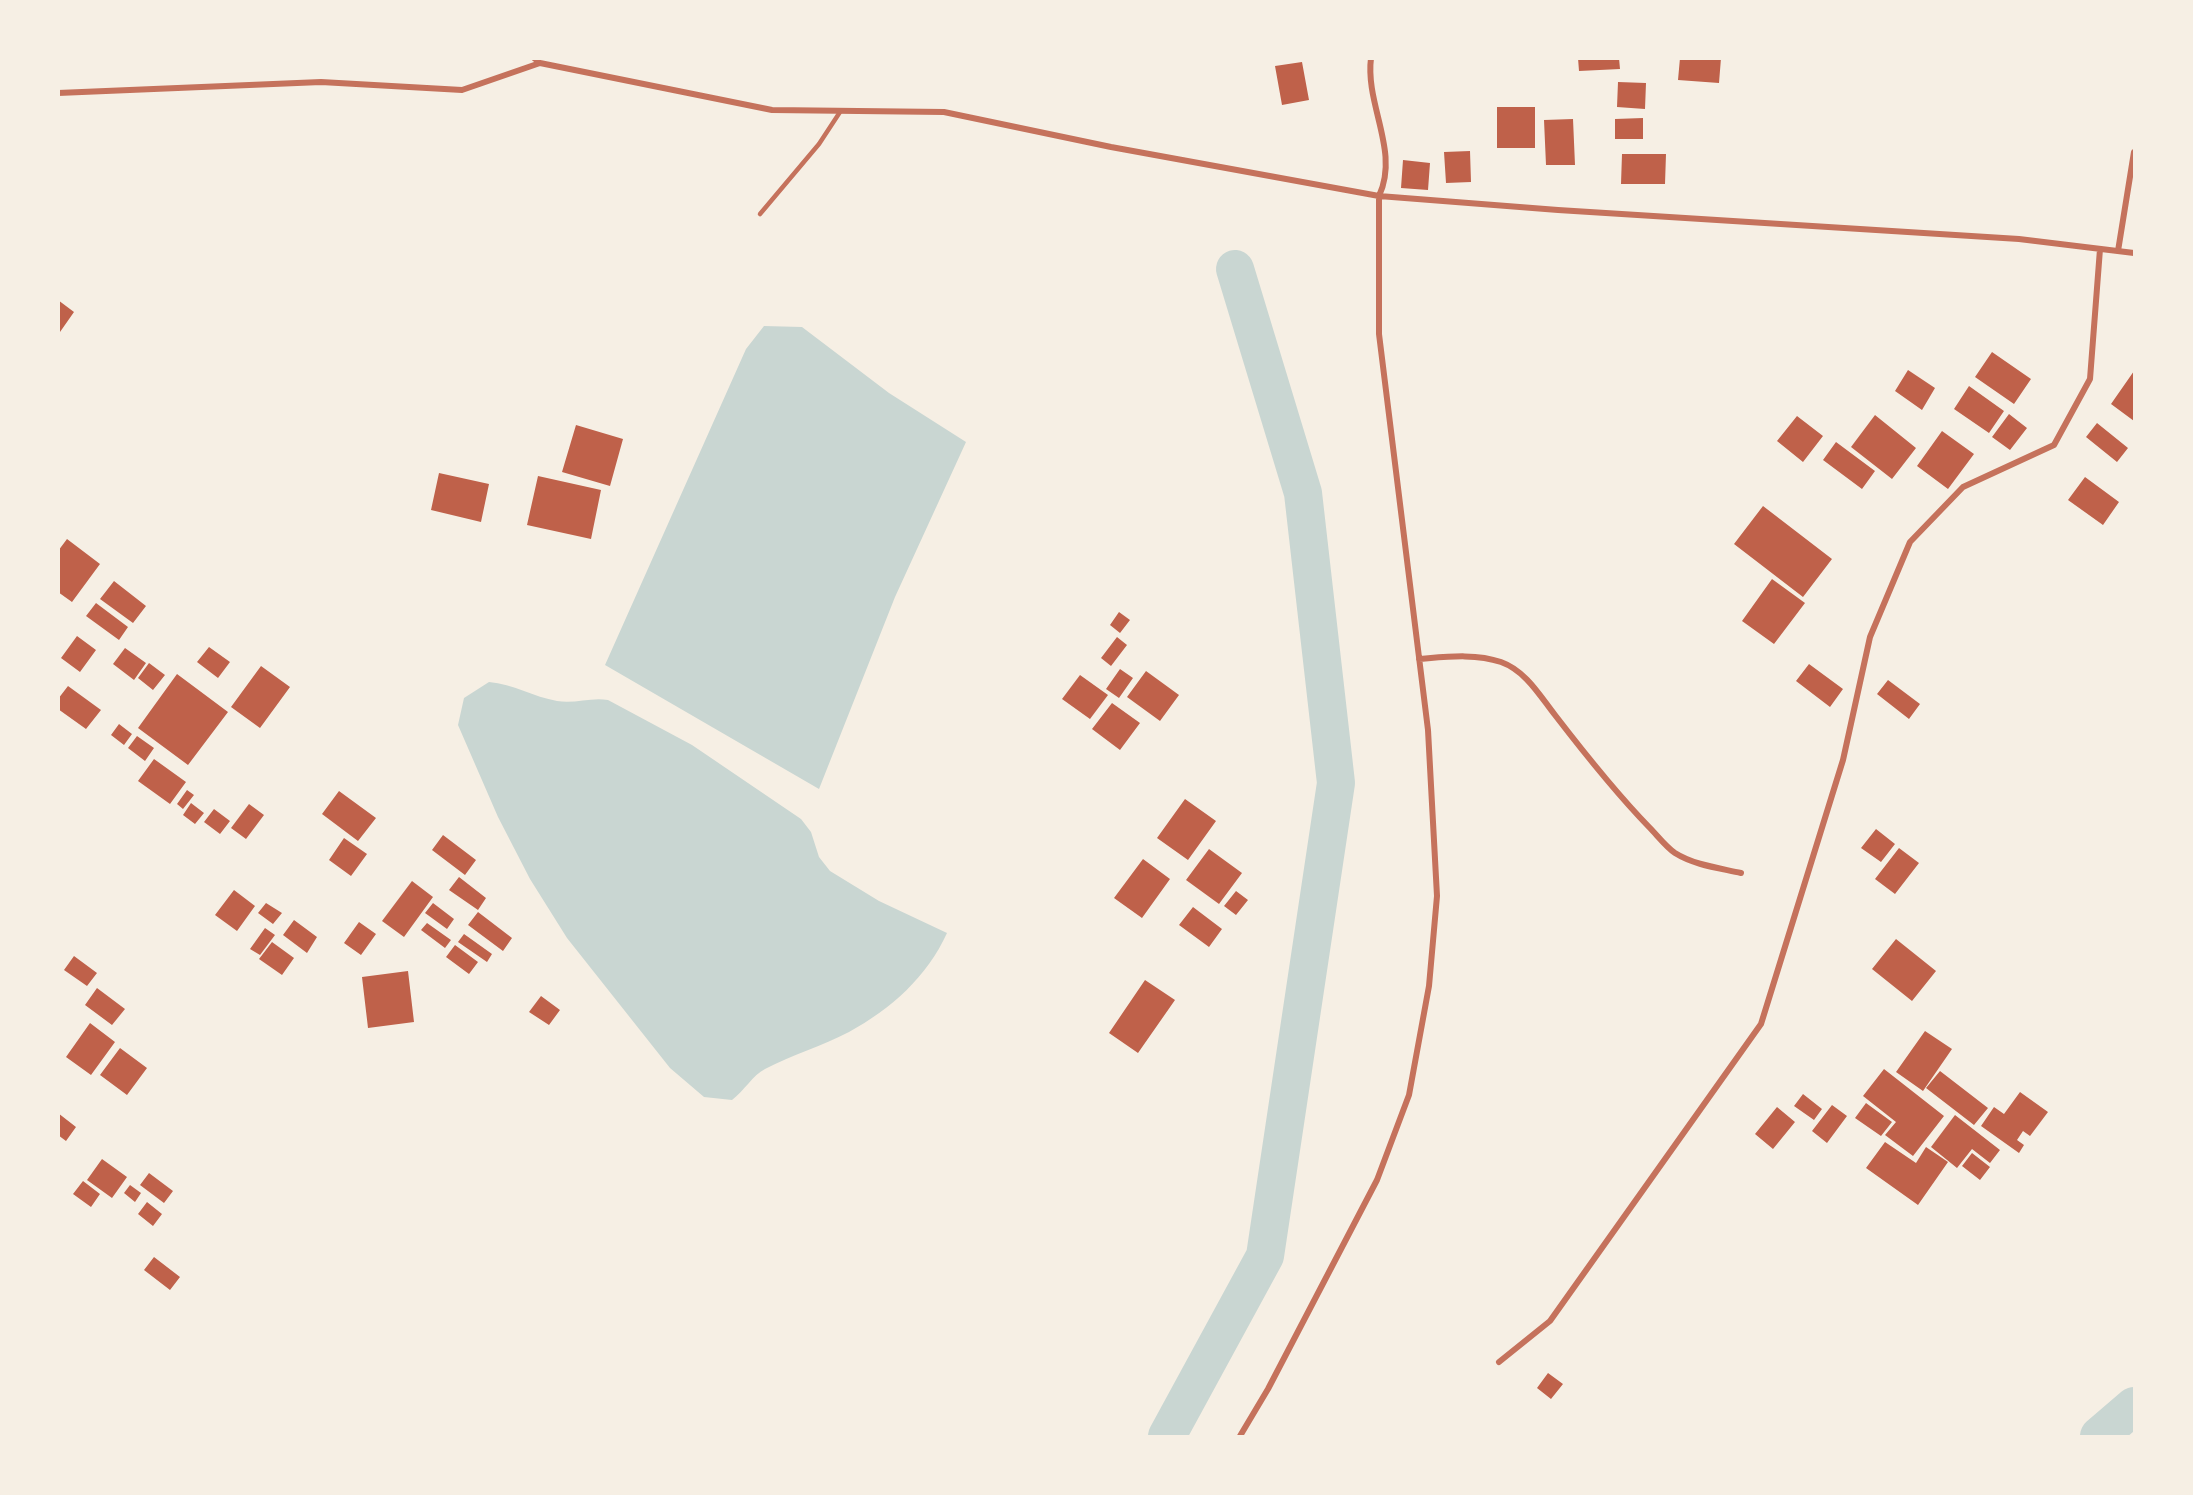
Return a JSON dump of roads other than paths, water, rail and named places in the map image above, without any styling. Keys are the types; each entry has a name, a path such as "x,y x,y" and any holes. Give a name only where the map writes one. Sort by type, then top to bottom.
{"street":[{"path":"1240,1437 1268,1389 1377,1180 1409,1095 1429,986 1437,896 1428,730 1379,334 1379,196 1385,183 1386,153 1374,104 1371,58"},
{"path":"58,93 321,82 462,90 537,61 772,110 944,112 1111,147 1379,196 1558,210 2019,239 2134,253"},
{"path":"2118,251 2134,152"},
{"path":"1500,1362 1550,1321 1761,1024 1843,760 1870,637 1910,542 1963,487 2054,445 2090,379 2100,249"},
{"path":"1419,659 1461,656 1502,662 1536,687 1600,771 1674,853 1696,862 1741,873"}],"lane":[{"path":"760,214 819,144 840,112"}],"waterway":[{"path":"1167,1436 1265,1256 1336,783 1303,493 1235,269"},
{"path":"2099,1436 2134,1406"}]}
